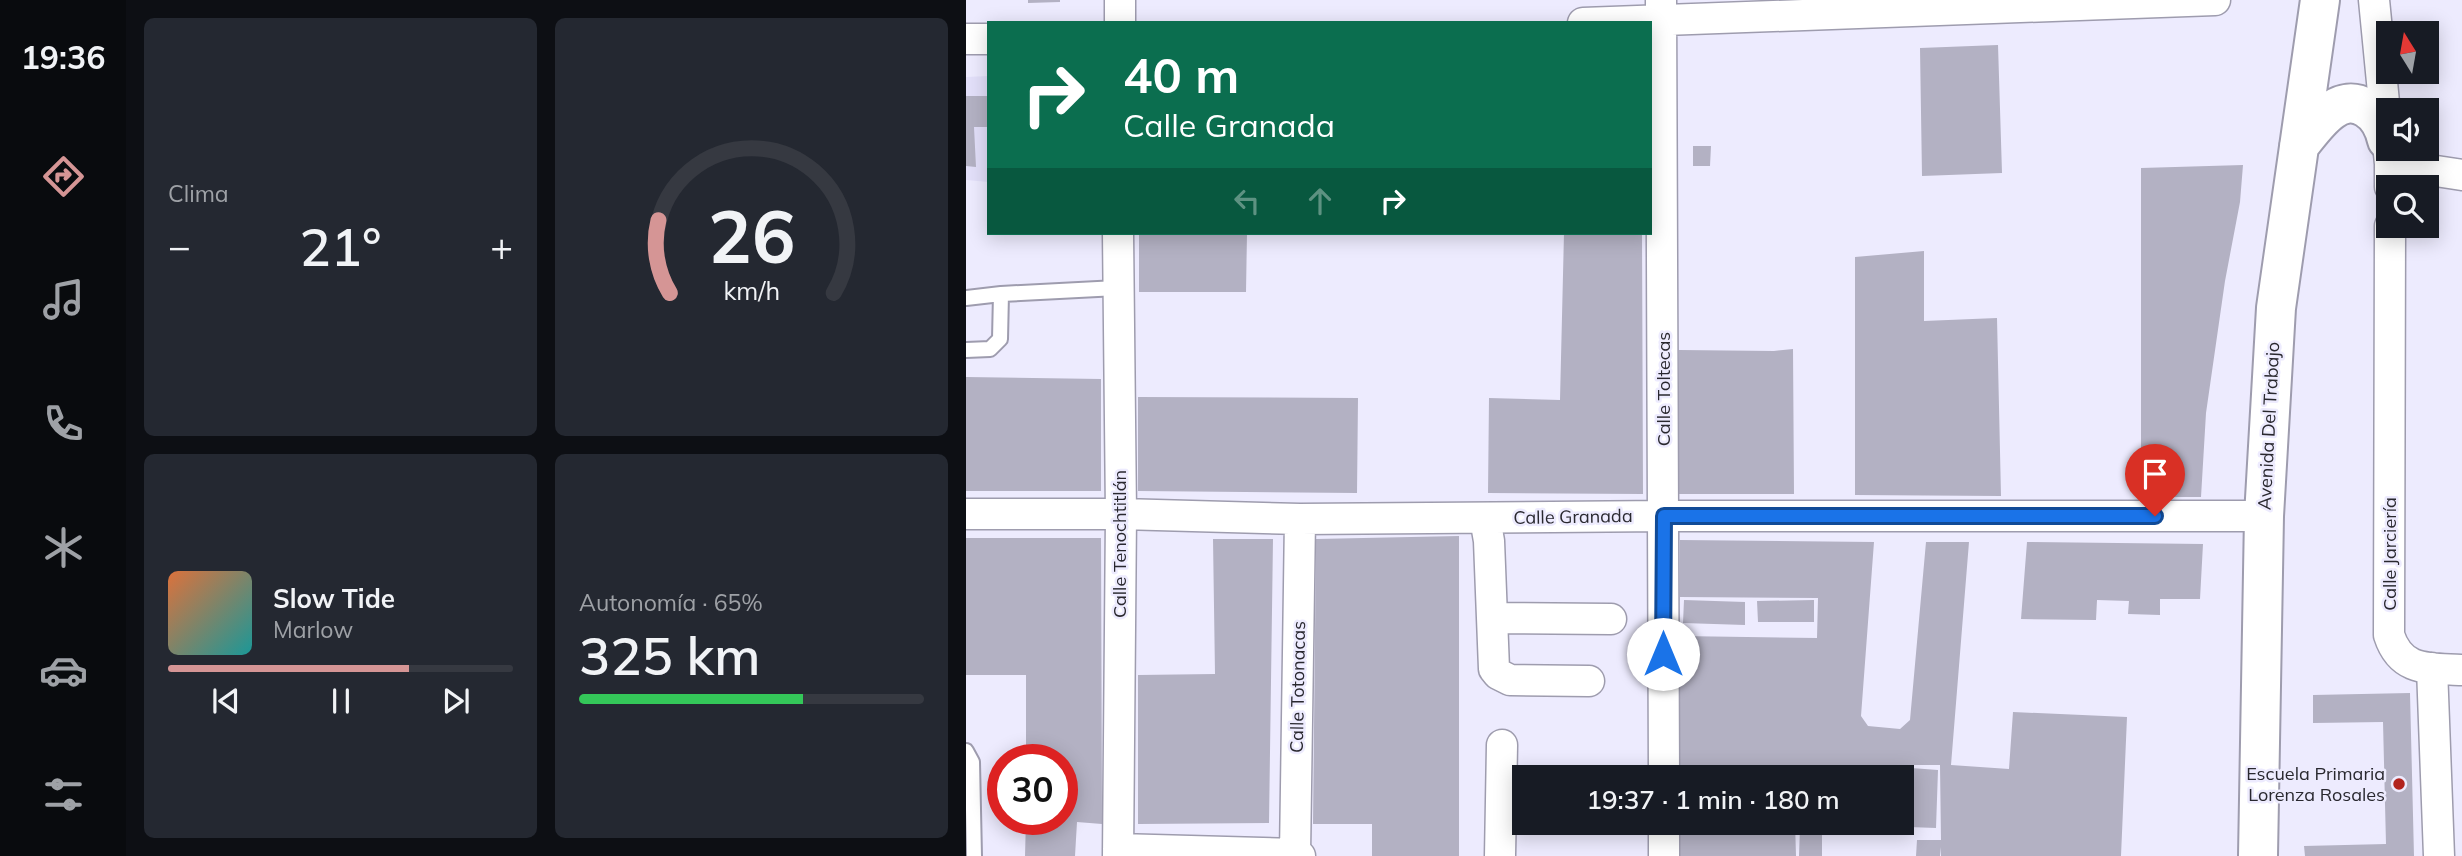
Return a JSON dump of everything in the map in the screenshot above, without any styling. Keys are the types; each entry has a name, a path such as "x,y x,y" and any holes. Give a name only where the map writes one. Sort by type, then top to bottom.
{"main road":[{"name":"Avenida Del Trabajo","path":"2258,856 2264,516 2276,308 2320,0"},
{"path":"2300,146 2324,116 2347,104 2360,105 2372,112 2385,130 2389,164"}],"street":[{"path":"1120,21 1121,0"},
{"path":"1595,21 1661,10 2215,0"},
{"path":"2374,0 2389,164 2462,176"},
{"name":"Calle Toltecas","path":"1661,10 1664,765"},
{"path":"966,39 987,39"},
{"name":"Calle Tenochtitlán","path":"1118,235 1121,514 1118,852"},
{"name":"Calle Jarciería","path":"2390,238 2389,635 2399,657 2409,663 2462,670"},
{"name":"Calle Granada","path":"966,514 1121,514 1300,519 2264,516"},
{"path":"1485,518 1494,669 1504,678 1589,681"},
{"name":"Calle Totonacas","path":"1298,855 1300,519"},
{"path":"1493,618 1611,618"},
{"path":"2432,668 2439,856"},
{"path":"1500,856 1502,745"},
{"path":"1664,835 1664,856"},
{"path":"1118,852 1298,855"}],"lane":[{"path":"966,298 1117,288"},
{"path":"966,350 990,349 1000,339 1001,294"},
{"path":"966,751 972,762 974,856"}],"shaded area":[{"path":"987,76 987,182 966,180 966,77"}],"building":[{"path":"1028,0 1060,0 1060,2 1028,3"},
{"path":"1998,45 2002,173 1922,176 1920,48"},
{"path":"966,96 987,96 987,127 974,127 976,167 966,166"},
{"path":"1693,146 1711,146 1710,166 1693,166"},
{"path":"2243,165 2240,202 2225,281 2206,413 2201,497 2141,497 2141,168"},
{"path":"1139,235 1247,235 1246,292 1139,292"},
{"path":"1564,235 1642,235 1643,494 1488,493 1489,398 1560,400"},
{"path":"1924,251 1924,321 1997,318 2001,496 1855,495 1855,257"},
{"path":"1793,349 1794,494 1679,494 1679,350"},
{"path":"966,377 1101,379 1101,491 966,491"},
{"path":"1138,397 1358,398 1357,493 1138,491"},
{"path":"1459,536 1459,856 1372,856 1372,824 1313,824 1316,539"},
{"path":"966,538 1101,538 1102,824 1078,822 1078,744 1026,744 1026,675 966,675"},
{"path":"1213,539 1273,539 1269,823 1138,824 1138,675 1215,674"},
{"path":"1680,540 1874,542 1861,716 1868,726 1900,729 1910,720 1926,542 1969,542 1951,765 2009,769 2013,712 2127,717 2121,856 1941,856 1940,847 1940,856 1916,856 1917,840 1941,840 1940,765 1680,765 1680,636 1817,638 1818,598 1680,597"},
{"path":"2027,542 2203,544 2200,599 2160,599 2160,615 2128,614 2129,601 2097,600 2096,620 2021,619"},
{"path":"1684,600 1745,602 1745,625 1683,623"},
{"path":"1814,600 1814,622 1758,622 1757,601"},
{"name":"Escuela Primaria Lorenza Rosales","path":"2410,693 2414,856 2305,856 2304,846 2386,844 2383,722 2313,723 2313,695"},
{"path":"1914,768 1938,770 1936,828 1914,827"},
{"path":"1026,835 1076,835 1075,856 1025,856"},
{"path":"1680,835 1795,835 1796,856 1680,856"},
{"path":"1800,835 1822,835 1822,856 1799,856"}],"place":[{"name":"Escuela Primaria Lorenza Rosales","path":"2399,784"}],"route":[{"path":"1663,654 1664,516 2155,516"}]}
